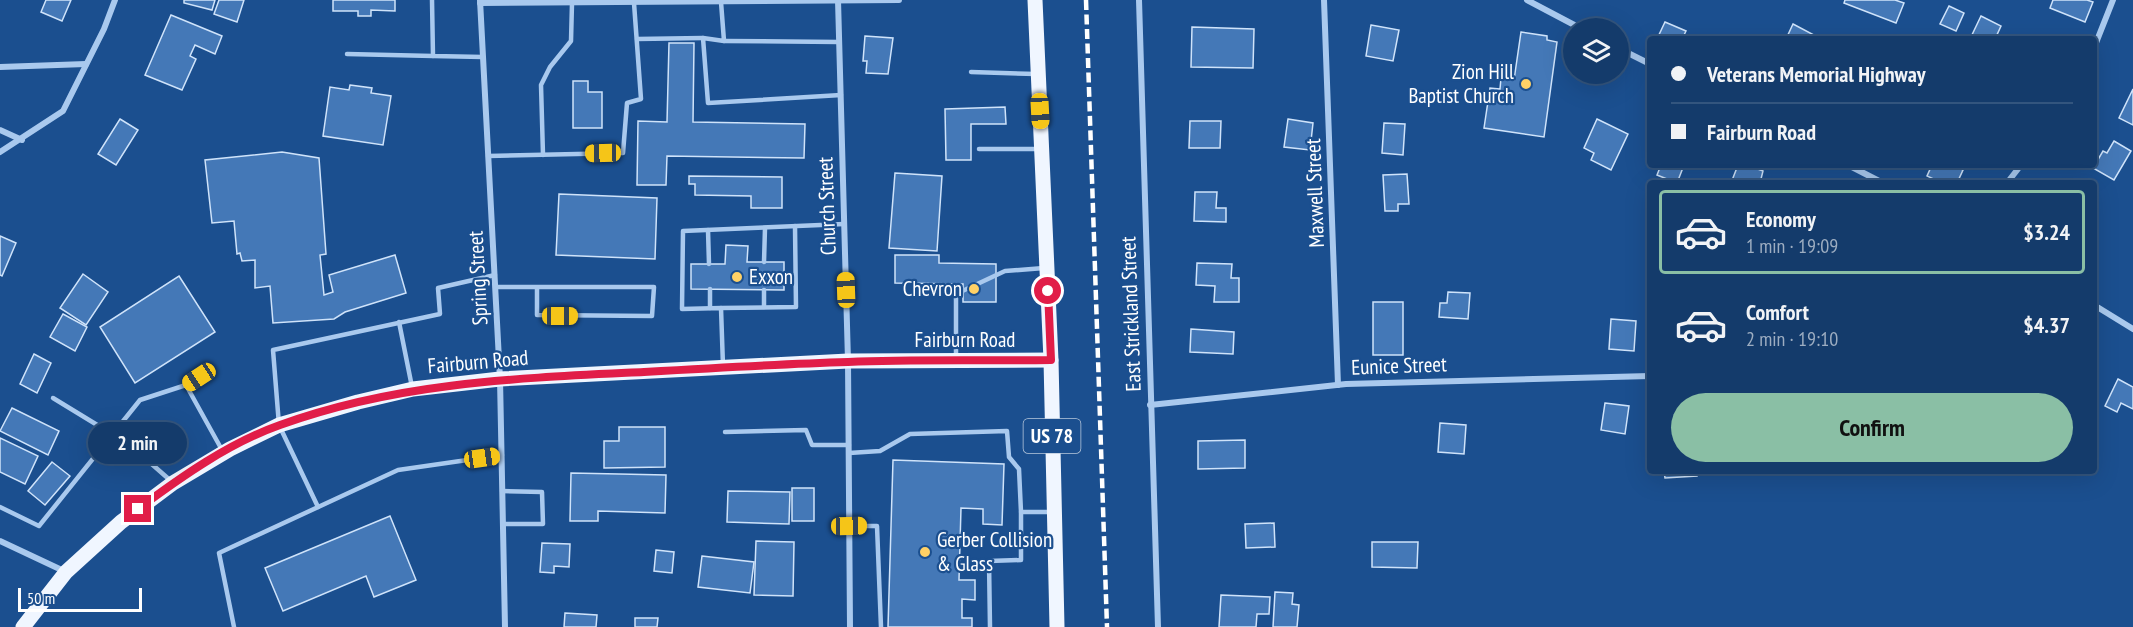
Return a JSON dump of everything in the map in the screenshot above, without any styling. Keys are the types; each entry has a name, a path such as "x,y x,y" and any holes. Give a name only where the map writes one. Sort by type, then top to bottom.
{"main road":[{"name":"US 78","path":"1035,0 1051,360 1057,627"},
{"name":"Fairburn Road","path":"23,627 66,572 121,522 173,483 223,453 279,425 358,402 413,389 500,379 848,362 1051,360"}],"street":[{"path":"0,152 22,140 63,111 115,0"},
{"path":"480,2 899,0"},
{"name":"East Strickland Street","path":"1139,0 1158,627"},
{"name":"Maxwell Street","path":"1324,0 1338,385"},
{"path":"1527,0 1563,19"},
{"path":"2097,40 2113,0"},
{"name":"Church Street","path":"838,1 848,362 850,627"},
{"name":"Spring Street","path":"480,2 500,379 505,627"},
{"path":"1629,54 1647,62"},
{"path":"0,67 86,64"},
{"path":"0,130 22,140"},
{"path":"1854,168 1877,180"},
{"path":"2097,307 2133,329"},
{"name":"Eunice Street","path":"1150,405 1338,385 1647,376"},
{"path":"0,541 66,572"}],"lane":[{"path":"432,0 433,56"},
{"path":"721,2 724,41"},
{"path":"543,155 541,85 550,66 571,41 572,3"},
{"path":"488,156 623,153 627,103 641,99 634,3"},
{"path":"638,39 703,38 724,41 839,42"},
{"path":"703,38 708,103 840,95"},
{"path":"347,54 483,57"},
{"path":"970,72 1038,74"},
{"path":"979,149 1042,149"},
{"path":"795,226 796,307 682,309 683,231 765,228 795,226 844,224"},
{"path":"764,262 765,228"},
{"path":"708,230 709,264"},
{"path":"956,361 956,294 1005,271 1047,268"},
{"path":"318,507 279,425 273,350 440,314 438,288 495,275"},
{"path":"495,287 537,287 654,287 652,316 537,315 537,287"},
{"path":"710,289 710,308"},
{"path":"764,290 764,307"},
{"path":"722,308 723,368"},
{"path":"399,322 413,389"},
{"path":"0,507 39,526 140,400 186,385 211,370"},
{"path":"186,385 223,453"},
{"path":"53,398 130,445 173,483"},
{"path":"725,432 806,430 812,445 849,445"},
{"path":"849,453 880,451 910,434 1007,431 1009,457 1019,469 1021,560 989,561 990,627"},
{"path":"234,627 219,553 398,470 502,455"},
{"path":"502,491 542,492 543,524 503,524"},
{"path":"1021,512 1053,512"},
{"path":"849,526 877,526 880,627"}],"building":[{"path":"46,0 71,0 62,21 41,12"},
{"path":"184,0 215,0 212,10 184,3"},
{"path":"219,0 244,0 237,22 214,14"},
{"path":"333,0 395,0 395,11 371,10 371,16 358,16 358,11 333,11"},
{"path":"1845,0 1895,0 1904,3 1896,23 1844,3"},
{"path":"2053,0 2093,2 2085,22 2050,8"},
{"path":"1949,6 1964,13 1956,31 1940,24"},
{"path":"171,15 222,36 215,54 195,45 190,56 196,59 182,90 145,75"},
{"path":"1981,16 2001,26 1996,36 1971,36"},
{"path":"1665,22 1686,31 1684,36 1658,36"},
{"path":"1793,24 1814,35 1814,36 1787,36"},
{"path":"1371,25 1399,30 1393,61 1366,56"},
{"path":"1192,27 1254,29 1253,68 1191,67"},
{"name":"Zion Hill Baptist Church","path":"1521,32 1547,36 1547,40 1557,42 1544,137 1484,128 1490,88 1500,89 1501,78 1514,80"},
{"path":"865,36 893,38 888,74 866,73 867,61 863,61"},
{"path":"669,43 694,43 693,122 805,124 804,158 667,156 666,185 637,185 638,121 667,122"},
{"path":"573,81 588,81 588,92 602,92 602,128 573,128"},
{"path":"350,85 372,88 371,93 391,96 383,145 323,136 330,87 349,90"},
{"path":"2133,89 2133,125 2119,118"},
{"path":"1005,107 1006,124 971,124 971,160 946,160 945,109"},
{"path":"120,119 138,130 116,165 98,154"},
{"path":"1288,119 1313,123 1310,150 1284,147"},
{"path":"1597,119 1628,134 1611,170 1591,160 1594,153 1584,148"},
{"path":"1190,121 1221,121 1220,148 1189,148"},
{"path":"1384,123 1405,124 1403,155 1382,153"},
{"path":"2114,141 2131,151 2114,180 2093,168 2097,168 2097,161 2103,151 2107,153"},
{"path":"282,152 319,158 326,254 320,255 324,295 333,292 329,275 395,255 406,293 345,312 334,319 273,323 270,286 255,288 255,260 242,261 240,253 237,254 234,221 212,223 205,160"},
{"path":"1660,168 1683,168 1678,180 1670,180 1657,175"},
{"path":"1737,168 1755,168 1763,171 1761,180 1732,180"},
{"path":"1931,168 1963,170 1958,180 1936,180 1927,176"},
{"path":"895,173 942,176 937,251 889,248"},
{"path":"1407,174 1409,204 1398,204 1398,211 1385,211 1383,175"},
{"path":"689,176 782,177 782,208 751,208 751,196 695,195 695,184 689,184"},
{"path":"1195,192 1217,192 1216,208 1226,208 1226,222 1194,221"},
{"path":"559,194 657,198 655,259 556,255"},
{"path":"0,236 16,243 2,276 0,275"},
{"name":"Exxon","path":"726,245 748,246 747,262 784,262 784,290 691,289 691,264 725,264"},
{"path":"895,255 939,255 939,263 996,264 996,302 963,302 963,284 895,283"},
{"path":"1197,263 1232,264 1231,278 1239,278 1239,302 1214,302 1215,286 1196,285"},
{"path":"83,274 108,292 86,325 60,308"},
{"path":"179,276 215,332 135,383 100,327"},
{"path":"1448,292 1470,293 1468,319 1439,317 1440,303 1447,303"},
{"path":"1373,302 1403,302 1403,355 1373,355"},
{"path":"63,314 87,327 75,351 50,337"},
{"path":"1611,319 1636,321 1634,351 1609,349"},
{"path":"1191,329 1234,332 1233,354 1190,352"},
{"path":"34,354 51,363 37,393 20,384"},
{"path":"2118,379 2133,387 2133,409 2121,403 2117,412 2105,406"},
{"path":"1605,403 1629,406 1625,434 1601,430"},
{"path":"12,408 59,431 48,455 0,431"},
{"path":"1440,423 1466,425 1464,454 1438,452"},
{"path":"619,427 665,427 665,467 604,468 604,441 619,441"},
{"path":"0,438 38,456 25,484 0,472"},
{"path":"1245,440 1245,468 1198,469 1198,441"},
{"name":"Gerber Collision & Glass","path":"893,460 1004,464 1002,525 983,524 983,509 961,508 959,580 975,580 975,600 962,599 962,618 972,618 972,627 888,627"},
{"path":"52,462 70,476 45,505 28,491"},
{"path":"571,473 666,475 665,513 598,511 598,521 570,521"},
{"path":"1664,474 1697,474 1697,476 1665,478"},
{"path":"792,488 814,488 814,521 792,521"},
{"path":"728,491 790,492 789,524 727,522"},
{"path":"390,516 416,580 374,597 366,576 283,611 265,568"},
{"path":"1274,523 1275,547 1246,548 1245,524"},
{"path":"756,541 794,542 793,596 754,595"},
{"path":"1372,542 1418,542 1417,568 1372,567"},
{"path":"542,543 570,544 569,567 554,566 554,573 540,572"},
{"path":"656,550 674,552 672,573 654,571"},
{"path":"702,556 754,562 750,593 698,587"},
{"path":"1275,592 1293,593 1292,604 1299,605 1297,627 1273,627"},
{"path":"1221,595 1270,597 1269,614 1257,614 1256,627 1219,627"},
{"path":"565,613 597,615 596,627 564,627"},
{"path":"635,618 658,618 657,627 635,627"}],"railway":[{"path":"1086,0 1107,627"}],"place":[{"name":"Zion Hill Baptist Church","path":"1526,84"},
{"name":"Exxon","path":"737,277"},
{"name":"Chevron","path":"974,289"},
{"name":"Gerber Collision & Glass","path":"925,552"}],"route":[{"path":"138,509 173,483 230,449 279,425 413,389 500,379 848,362 1051,360 1048,291"}]}
